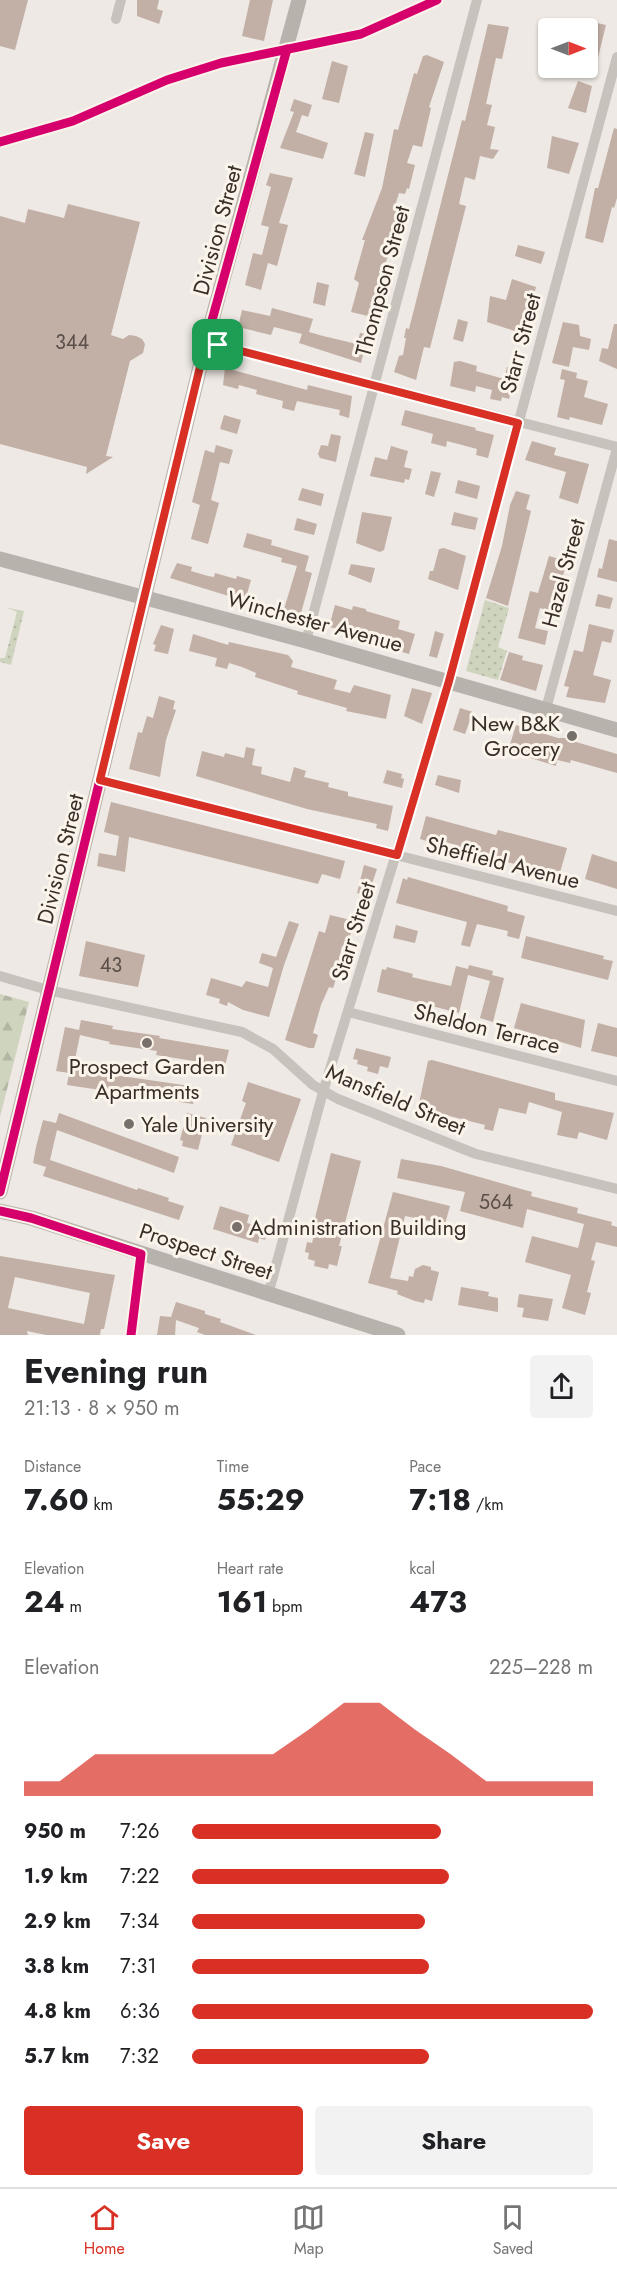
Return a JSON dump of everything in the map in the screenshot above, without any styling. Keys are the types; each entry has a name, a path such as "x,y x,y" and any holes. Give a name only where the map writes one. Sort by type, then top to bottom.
{"main road":[{"name":"Division Street","path":"0,1192 206,342 299,0"},
{"name":"Winchester Avenue","path":"0,560 306,641 617,729"},
{"name":"Prospect Street","path":"0,1211 31,1218 398,1335"}],"street":[{"path":"116,19 121,0"},
{"name":"Thompson Street","path":"306,641 477,0"},
{"name":"Starr Street","path":"268,1295 323,1092 449,681 617,57"},
{"path":"206,342 617,448"},
{"name":"Hazel Street","path":"546,709 617,448"},
{"name":"Sheffield Avenue","path":"100,780 617,911"},
{"name":"Mansfield Street","path":"0,976 48,990 242,1032 273,1049 323,1092 476,1154 617,1189"},
{"name":"Sheldon Terrace","path":"348,1012 617,1081"},
{"path":"131,1335 141,1254"}],"green space":[{"path":"485,600 509,608 498,647 507,651 498,680 466,671"},
{"path":"8,608 24,611 11,665 0,662 0,658 5,658 17,612"},
{"path":"0,994 29,1002 0,1117"}],"building":[{"path":"0,0 28,0 15,50 0,46"},
{"path":"137,0 159,0 157,9 163,11 159,24 137,16"},
{"path":"250,0 273,0 264,41 242,36"},
{"path":"598,23 606,25 598,58"},
{"path":"488,24 509,27 502,59 496,58 486,104 492,105 487,125 495,127 490,149 499,150 493,159 480,156 475,180 465,177 459,204 466,206 430,348 424,347 416,380 394,372 399,356 403,355 406,328 409,329 462,120 465,121"},
{"path":"427,55 444,62 429,107 431,108 422,147 413,145 407,163 415,165 409,189 407,188 405,194 399,193 394,209 403,211 394,249 390,248 385,266 389,267 384,282 381,281 372,317 351,312 359,283 354,279 365,240 362,240 382,188 394,129 398,130 414,73 417,74 423,56"},
{"path":"332,61 348,66 339,103 322,99"},
{"path":"578,81 592,86 586,113 568,108"},
{"path":"294,99 312,105 308,117 302,115 296,132 328,143 323,159 280,148 294,112 290,111"},
{"path":"614,128 617,129 617,198 614,208 612,207 603,243 585,238 595,188 598,188"},
{"path":"365,132 374,134 365,177 354,174"},
{"path":"552,136 579,143 569,174 547,168"},
{"path":"270,173 293,178 279,223 288,225 277,266 268,263 261,290 245,285 253,253 262,255 269,227 261,225 271,187 266,185"},
{"path":"68,204 140,222 111,335 123,339 129,335 136,336 145,344 143,353 130,361 106,456 113,457 86,474 87,467 0,444 0,216 25,223 28,209 64,218"},
{"path":"518,245 545,252 541,264 515,256"},
{"path":"512,279 536,287 524,334 487,322 490,296 506,300"},
{"path":"317,282 329,285 325,306 313,303"},
{"path":"272,308 313,319 309,332 323,336 357,344 360,333 370,335 366,355 363,355 361,363 299,343 302,334 274,327 271,335 238,327 242,310 270,316"},
{"path":"458,319 468,322 463,342 453,339"},
{"path":"563,322 579,325 580,336 591,339 589,350 573,347 569,367 552,363"},
{"path":"614,324 617,324 617,369 599,361 602,348 608,349"},
{"path":"460,361 477,366 476,371 504,379 507,367 517,370 509,399 502,397 501,401 490,399 492,390 476,386 475,392 450,386 454,362"},
{"path":"225,368 307,390 308,385 352,396 349,418 339,415 340,410 297,401 294,411 282,408 283,401 256,394 257,390 239,385 238,389 223,385"},
{"path":"562,369 577,373 576,378 588,381 584,397 608,404 602,425 570,417 569,420 557,417 565,380 560,379"},
{"path":"405,410 476,428 475,430 494,435 488,458 476,455 477,449 447,441 446,447 431,443 433,434 401,425"},
{"path":"224,415 241,420 237,434 220,429"},
{"path":"331,434 341,436 336,462 320,458 318,454 321,445 328,446"},
{"path":"532,441 556,448 554,455 589,464 578,504 559,498 566,472 525,460"},
{"path":"216,445 233,450 229,464 220,462 211,500 219,503 208,544 191,539 200,505 192,502 205,450 214,453"},
{"path":"391,446 408,451 404,467 412,469 409,480 405,479 404,483 370,476 375,457 387,460"},
{"path":"431,471 441,473 434,497 425,494"},
{"path":"458,480 480,486 477,499 455,493"},
{"path":"302,488 324,494 321,506 298,500"},
{"path":"516,491 530,495 526,509 531,511 508,606 486,598 502,546 510,505"},
{"path":"362,512 392,517 384,550 380,552 356,543"},
{"path":"454,512 478,518 475,530 451,525"},
{"path":"297,518 317,524 314,535 294,530"},
{"path":"247,533 272,540 271,545 309,556 305,571 312,573 298,624 281,619 297,566 281,562 282,558 243,547"},
{"path":"609,539 617,541 617,582 597,577 599,568 602,569"},
{"path":"444,548 466,556 458,590 428,579 430,571 433,571 439,549"},
{"path":"549,556 567,561 553,612 540,608 535,628 548,631 545,645 518,638 530,591 538,593"},
{"path":"177,563 192,567 191,571 208,576 214,577 215,573 236,579 237,576 251,580 245,601 170,578"},
{"path":"351,564 375,568 371,583 348,574"},
{"path":"598,594 613,598 610,609 595,606"},
{"path":"335,605 352,610 353,606 366,609 366,611 400,621 398,629 415,634 409,654 381,646 382,643 367,635 329,627"},
{"path":"589,624 614,630 611,643 602,641 593,675 611,680 605,703 566,697 569,687 564,686 574,650 583,652"},
{"path":"161,625 174,629 168,654 154,651 156,645 153,644"},
{"path":"435,631 444,634 437,658 429,656"},
{"path":"193,634 228,645 229,642 288,655 293,661 291,667 337,680 334,689 350,693 354,685 391,695 386,719 346,711 347,708 297,694 298,691 255,677 256,673 242,667 229,663 227,669 215,666 217,658 189,651"},
{"path":"509,652 523,656 522,660 543,665 536,691 500,680"},
{"path":"412,688 432,693 422,724 404,716"},
{"path":"159,696 175,701 173,709 176,710 166,740 160,777 129,769 138,732 142,733 147,716 153,718"},
{"path":"460,708 473,712 465,734 453,730"},
{"path":"516,725 558,738 568,738 569,733 578,735 576,742 617,754 617,773 571,760 570,763 557,760 556,766 508,751"},
{"path":"246,747 255,749 252,765 262,767 261,774 290,782 294,767 306,771 304,777 329,783 328,787 348,792 348,796 393,806 388,831 376,828 377,824 307,809 196,776 202,751 224,757 225,753 244,758"},
{"path":"387,770 402,774 401,778 404,779 402,788 383,783"},
{"path":"438,775 461,780 459,793 435,785"},
{"path":"111,802 345,861 340,879 322,874 318,884 129,837 125,872 97,866 99,853 116,856 119,836 104,832"},
{"path":"426,816 496,835 498,830 567,848 559,876 455,848 456,845 432,838 430,842 420,839"},
{"path":"592,854 617,862 617,889 585,879"},
{"path":"364,865 377,869 368,896 357,893"},
{"path":"408,877 508,906 507,911 525,916 519,939 507,936 508,931 477,924 470,947 461,945 467,922 396,903 403,878 407,880"},
{"path":"330,915 355,921 346,948 342,946 338,963 341,964 333,988 329,987 321,1005 313,1033 318,1035 314,1048 309,1048 285,1040 319,931 325,933"},
{"path":"289,921 299,924 269,1017 243,1010 228,1002 227,1006 219,1003 220,999 206,995 211,978 242,987 246,981 268,987 273,968 259,963 262,953 276,957"},
{"path":"396,925 418,931 415,943 393,938"},
{"path":"526,936 604,956 603,959 613,961 608,980 521,958"},
{"path":"86,941 145,955 138,987 79,976"},
{"path":"469,965 493,971 492,975 504,978 493,1022 480,1018 490,981 468,975 459,1013 377,992 382,969 386,970 387,967 413,974 412,977 451,986 456,966 468,969"},
{"path":"521,1003 585,1020 581,1048 514,1028"},
{"path":"81,1020 113,1026 112,1029 229,1050 225,1066 156,1055 157,1051 109,1044 110,1042 80,1035 73,1069 197,1087 193,1104 67,1085 69,1073 56,1071 65,1027 79,1030"},
{"path":"598,1023 617,1028 617,1057 591,1051"},
{"path":"356,1048 391,1057 388,1068 380,1066 378,1074 367,1071 368,1067 357,1064 358,1060 353,1059"},
{"path":"432,1060 555,1093 555,1100 614,1113 607,1140 579,1132 577,1139 557,1135 562,1112 529,1102 526,1114 499,1108 493,1131 484,1129 485,1125 418,1108 428,1061"},
{"path":"248,1082 301,1099 279,1162 231,1145 246,1103 242,1101"},
{"path":"59,1113 179,1157 174,1173 57,1130 50,1160 137,1190 138,1188 169,1198 168,1201 184,1206 179,1220 43,1176 46,1167 33,1163 36,1147 43,1120 56,1123"},
{"name":"Prospect Garden Apartments","path":"187,1113 206,1118 198,1150 182,1146 183,1141 180,1140"},
{"path":"331,1153 361,1161 339,1246 342,1246 337,1266 329,1264 328,1269 314,1266 315,1261 308,1259 309,1253 305,1252 307,1242 312,1243 317,1223 314,1222"},
{"path":"401,1159 441,1166 532,1192 531,1196 578,1208 577,1213 612,1222 611,1225 617,1227 617,1247 596,1242 591,1260 595,1261 587,1292 591,1293 585,1315 562,1308 571,1275 525,1262 532,1236 578,1248 584,1224 527,1209 523,1228 460,1211 465,1192 397,1178"},
{"path":"393,1192 450,1206 445,1224 405,1216 390,1278 408,1281 409,1276 413,1277 415,1269 423,1265 431,1267 431,1270 439,1272 432,1301 425,1299 424,1303 415,1301 397,1294 398,1291 368,1283"},
{"name":"Administration Building","path":"220,1206 249,1215 247,1223 268,1229 265,1240 259,1238 258,1243 213,1229"},
{"path":"0,1256 115,1275 104,1329 101,1329 100,1335 46,1335 27,1331 28,1335 0,1335","holes":["15,1277 90,1293 84,1324 8,1308"]},
{"path":"461,1287 489,1292 488,1296 498,1298 498,1312 458,1305"},
{"path":"519,1294 553,1299 548,1321 522,1317 524,1308 517,1307"},
{"path":"176,1302 205,1311 205,1314 221,1319 220,1322 256,1335 205,1335 197,1332 199,1328 176,1320 175,1335 157,1335 160,1316 171,1317"}],"cycle path":[{"path":"0,142 73,121 167,80 221,63 361,34 437,0"},
{"path":"0,1192 206,342 287,49"},
{"path":"0,1211 31,1218 141,1254 131,1335"}],"place":[{"name":"New B&K Grocery","path":"572,736"},
{"name":"Prospect Garden Apartments","path":"147,1043"},
{"name":"Yale University","path":"129,1124"},
{"name":"Administration Building","path":"237,1227"}],"route":[{"path":"206,342 218,345 518,423 449,681 397,855 100,780 206,342"}]}
